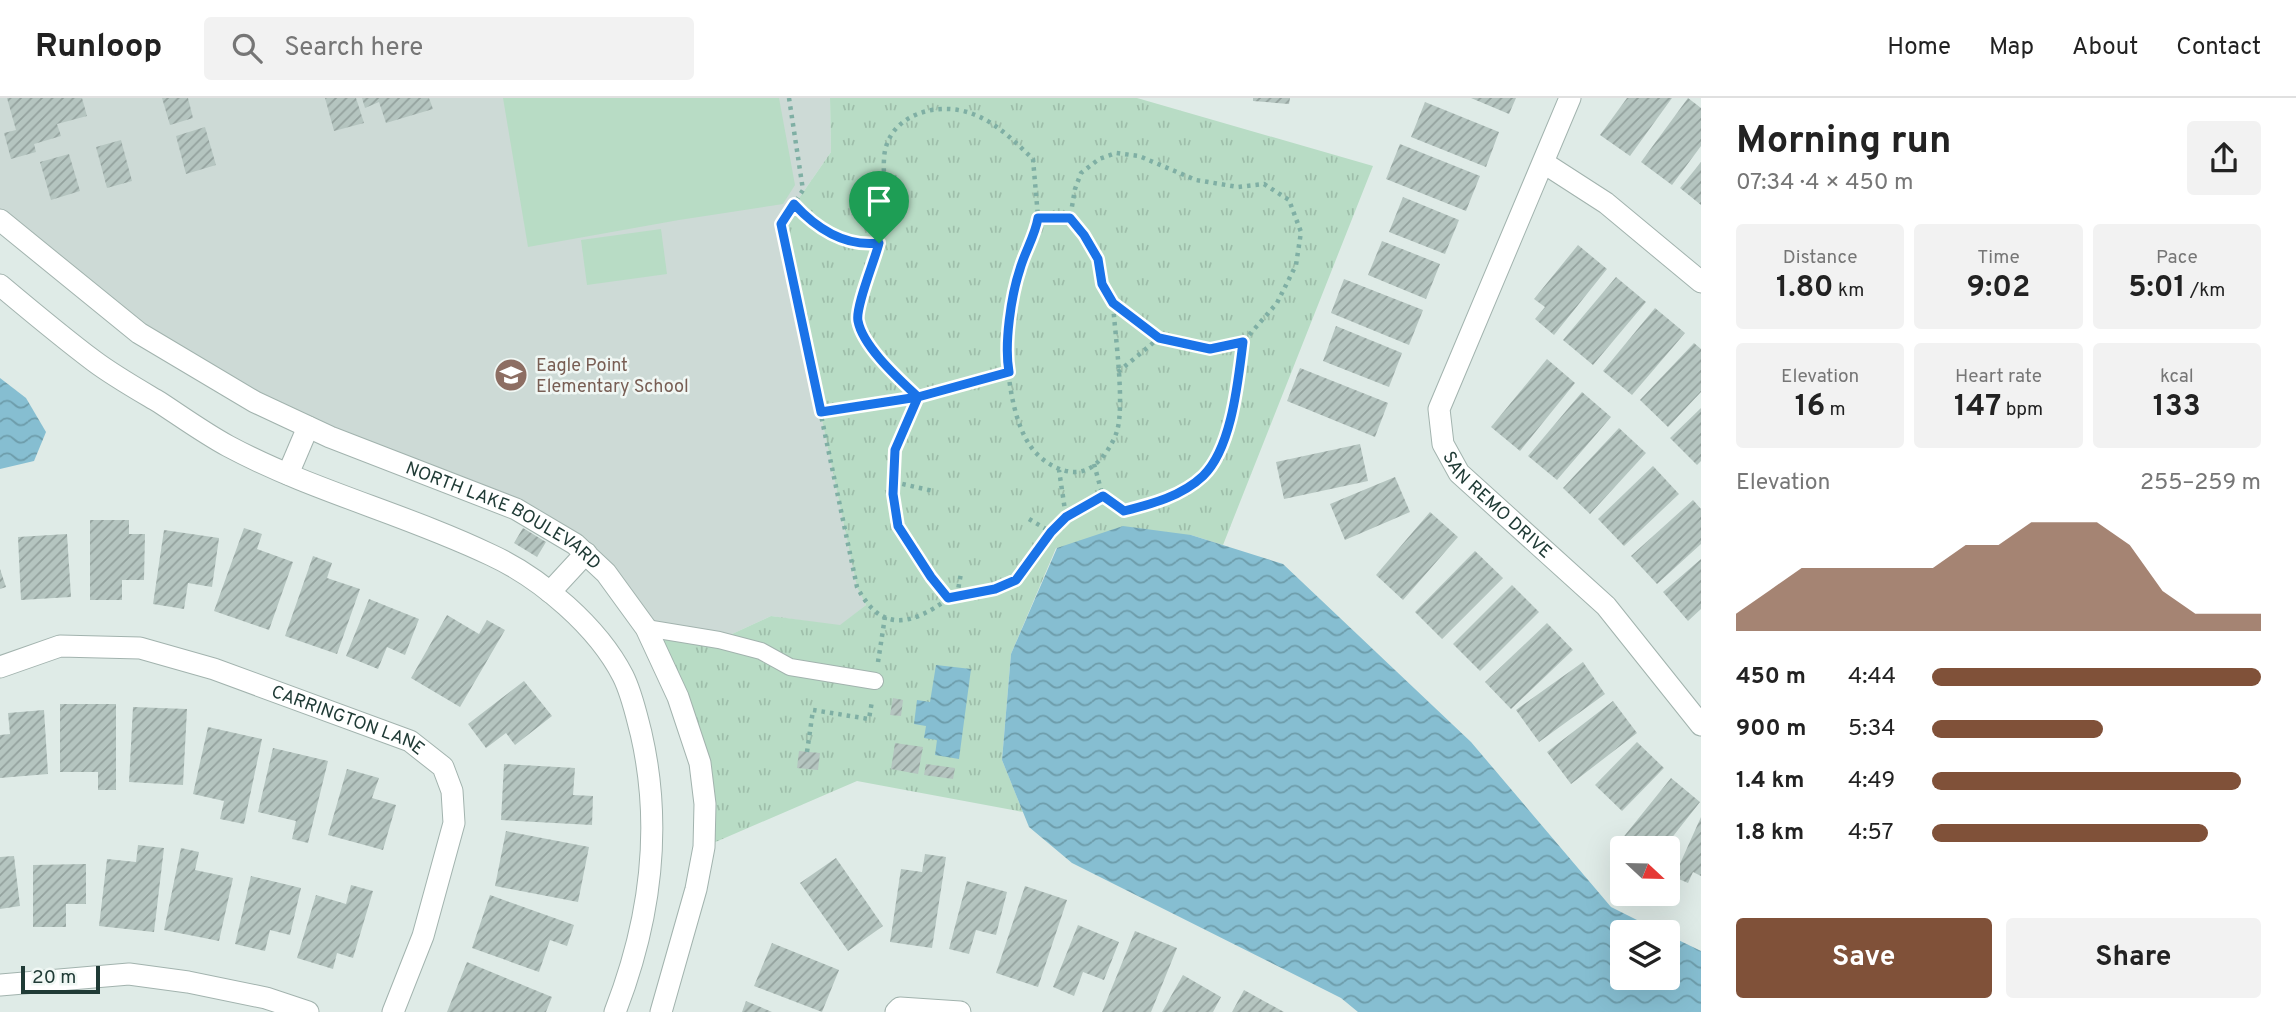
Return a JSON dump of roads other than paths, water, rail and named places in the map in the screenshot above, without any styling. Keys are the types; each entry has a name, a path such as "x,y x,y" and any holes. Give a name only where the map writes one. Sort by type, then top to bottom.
{"street":[{"name":"SAN REMO DRIVE","path":"1570,98 1439,409 1443,444 1459,472 1606,606 1701,725"},
{"path":"1544,163 1606,203 1701,282"},
{"name":"NORTH LAKE BOULEVARD","path":"0,220 139,333 255,402 308,427 516,509 586,553 606,573 646,628 678,697 700,763 705,804 704,847 696,889 661,1012"},
{"path":"0,285 96,363 228,446 288,474 493,555 528,576 581,621 609,653 623,677 634,706 647,758 653,814 652,864 641,927 615,1012"},
{"path":"288,474 308,427"},
{"path":"550,592 586,553"},
{"name":"CARRINGTON LANE","path":"0,667 60,646 140,648 214,669 410,741 443,767 452,791 454,823 423,936 393,1012"},
{"path":"0,985 129,974 188,982 267,998 308,1012"},
{"path":"896,1012 900,1008 960,1012"}],"lane":[{"path":"646,628 719,640 761,651 790,667 875,681"}],"water":[{"path":"0,378 26,398 46,432 34,461 0,469"},
{"path":"1123,526 1191,535 1283,564 1471,742 1610,906 1637,920 1610,920 1610,990 1680,990 1680,941 1701,951 1701,1012 1358,1012 1341,998 1072,863 1029,827 1002,760 1011,654 1057,548"},
{"path":"936,665 971,669 959,759 935,755 937,740 924,738 926,726 914,724 917,700 930,702"}],"place":[{"name":"Eagle Point Elementary School","path":"511,375"}]}
